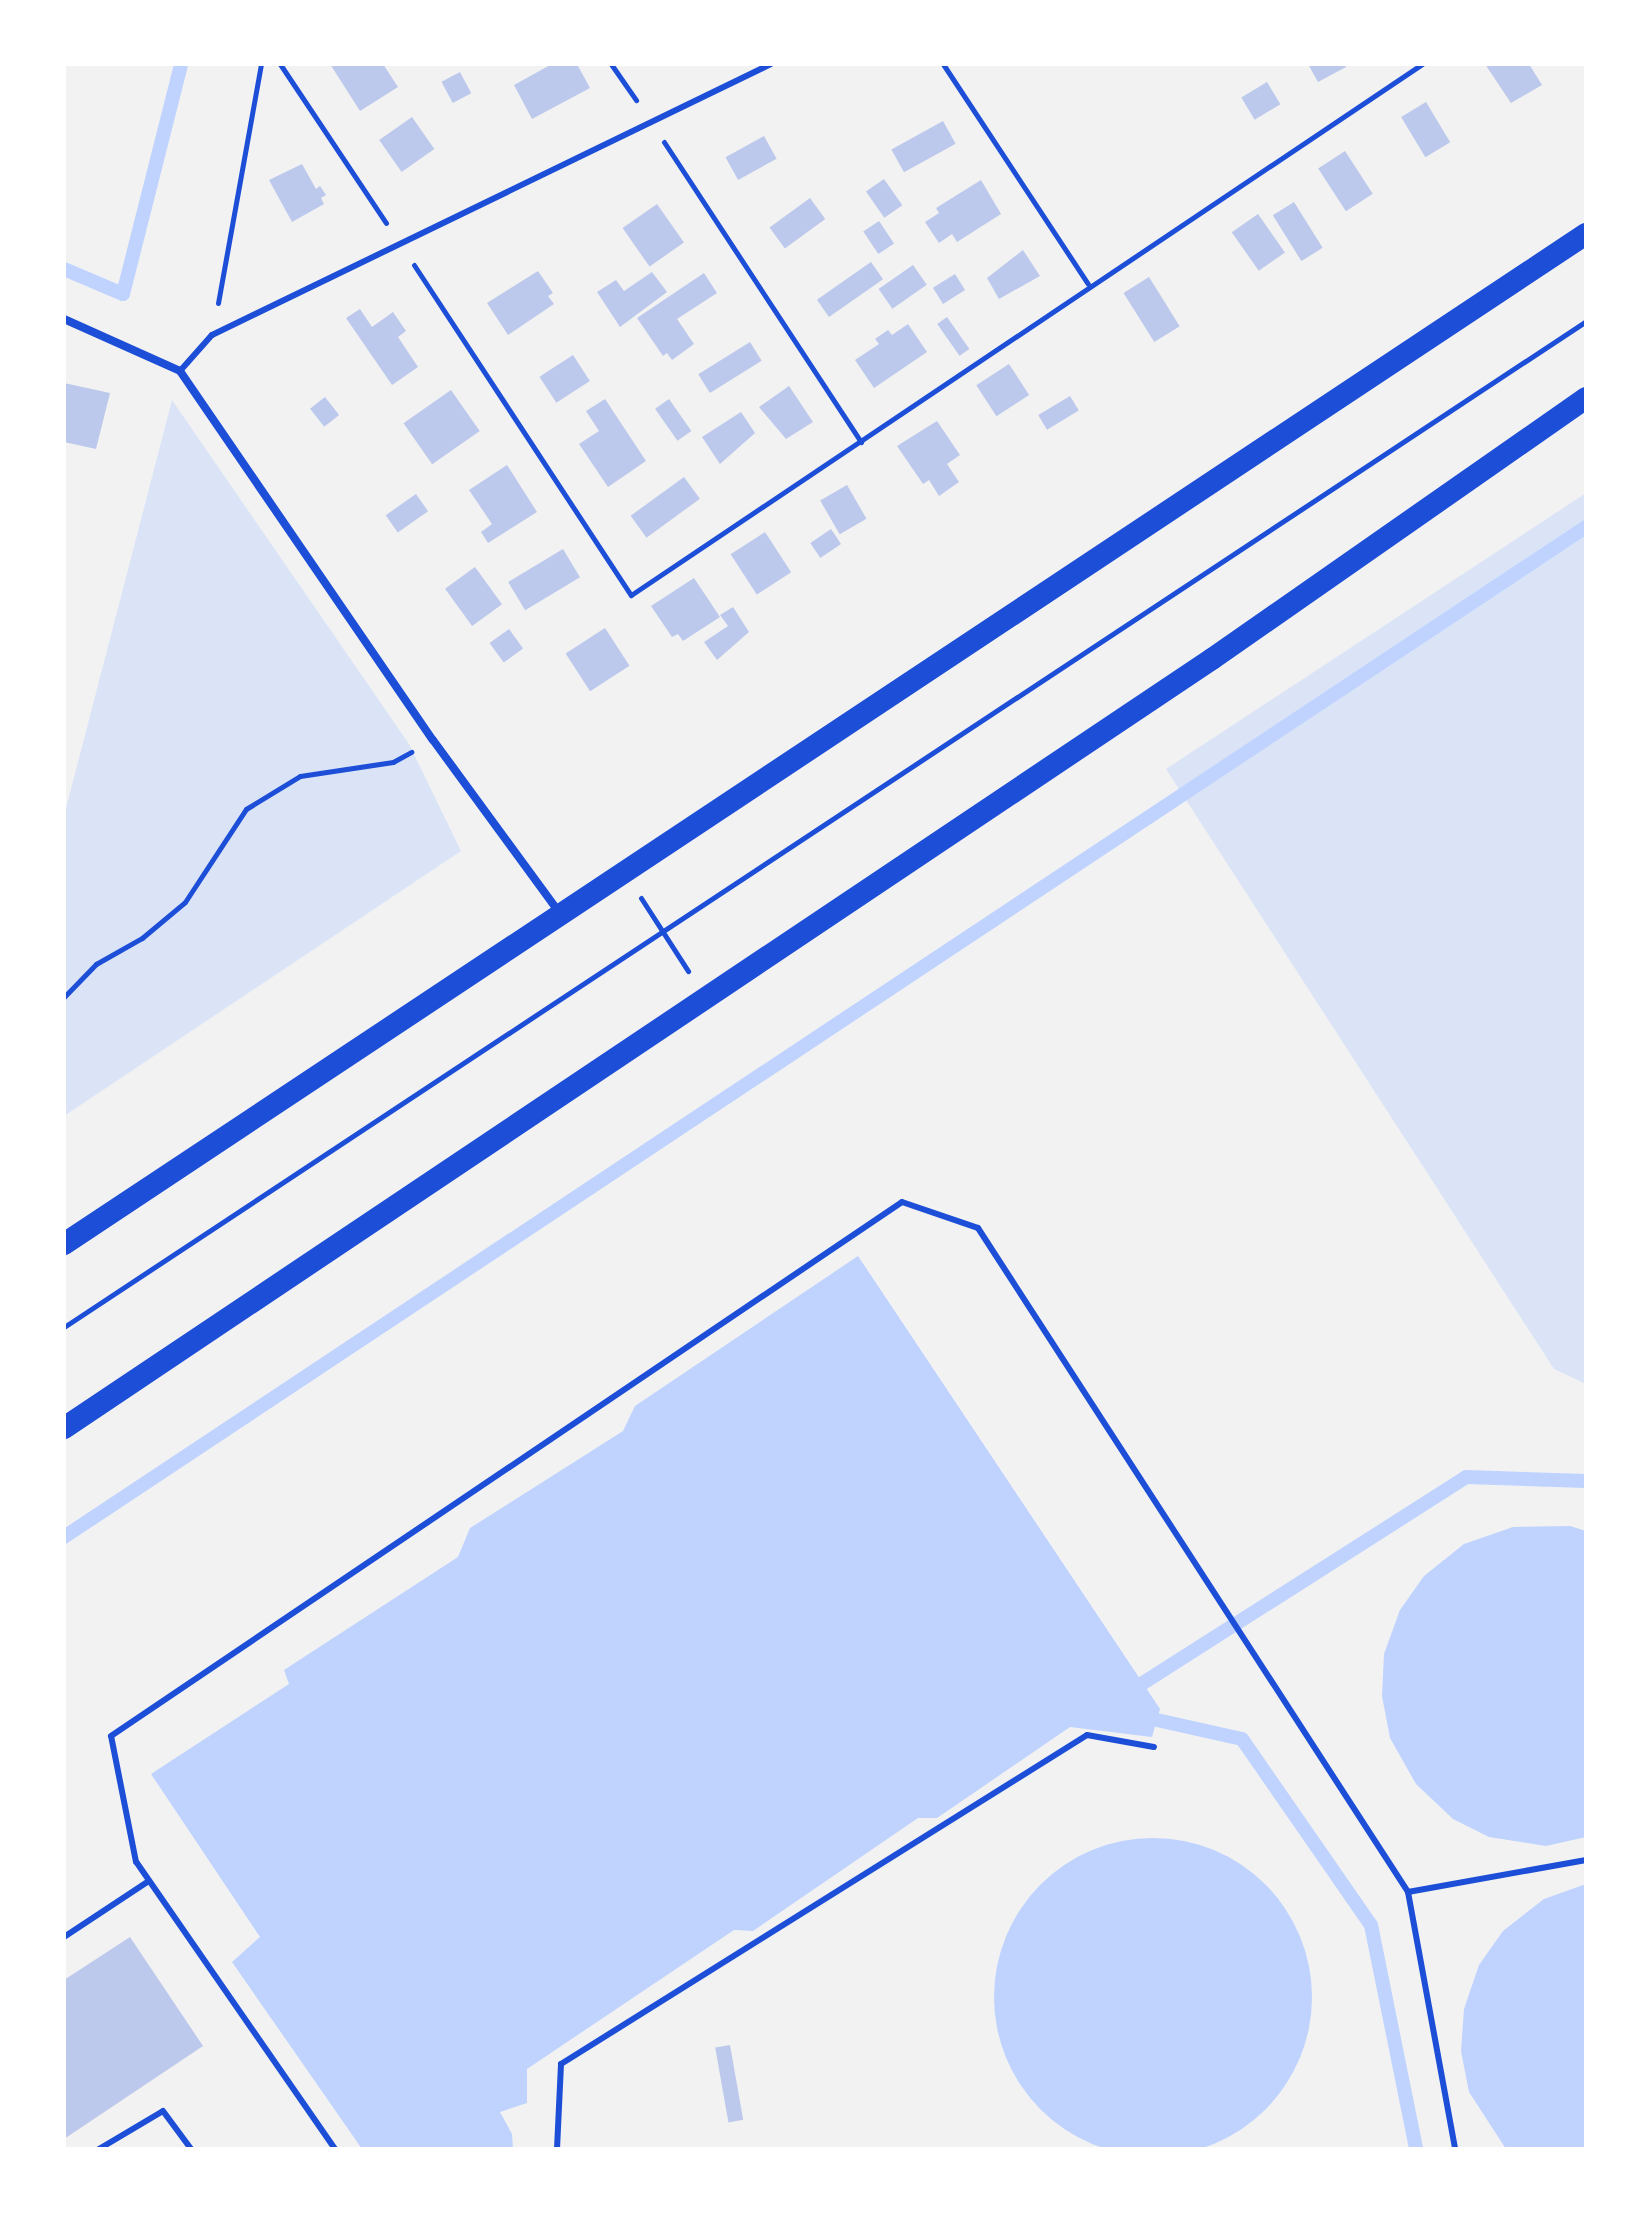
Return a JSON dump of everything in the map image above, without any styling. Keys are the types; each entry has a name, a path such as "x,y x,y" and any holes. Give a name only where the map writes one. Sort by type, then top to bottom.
{"highway":[{"path":"64,1244 623,870 1586,234"},
{"path":"64,1428 1212,659 1586,398"}],"street":[{"path":"64,319 180,371 433,740 560,913"}],"lane":[{"path":"180,371 212,335 649,119 771,64"},
{"path":"335,2149 136,1862 111,1736 902,1202 978,1228 1408,1892 1455,2149"},
{"path":"557,2149 561,2064 1087,1735 1154,1747"},
{"path":"1408,1892 1586,1860"},
{"path":"64,1937 149,1881"},
{"path":"99,2149 163,2111 191,2149"}],"path":[{"path":"212,335 261,64"},
{"path":"280,64 631,595 861,442 1088,284 1422,64"},
{"path":"611,64 861,442"},
{"path":"943,64 1088,284"},
{"path":"64,1327 661,929 1586,321"},
{"path":"64,997 96,964 142,938 185,902 246,809 300,776 393,762 433,740"},
{"path":"623,870 706,999"}],"shaded area":[{"path":"172,400 409,744 461,851 64,1116 64,816"},
{"path":"1586,493 1586,1384 1554,1369 1166,769"}],"water":[{"path":"858,1256 1160,1709 1152,1737 1070,1727 937,1818 918,1818 753,1931 734,1930 527,2069 527,2103 500,2112 512,2134 513,2149 362,2149 232,1962 260,1937 151,1774 289,1684 284,1670 458,1557 470,1528 623,1431 635,1406"},
{"path":"1570,1526 1586,1531 1586,1837 1546,1846 1489,1837 1453,1819 1416,1784 1390,1738 1382,1696 1384,1654 1400,1610 1424,1576 1464,1544 1513,1527"},
{"path":"1137,1838 1169,1838 1228,1856 1266,1884 1285,1908 1300,1936 1312,1981 1312,2013 1300,2058 1285,2086 1266,2110 1242,2129 1214,2144 1169,2156 1137,2156 1078,2138 1040,2110 1030,2098 1012,2072 1001,2043 994,2013 994,1981 1012,1922 1040,1884 1052,1874 1078,1856 1107,1845"},
{"path":"1586,1884 1586,2149 1506,2149 1469,2092 1461,2051 1464,2009 1479,1965 1503,1931 1544,1899"}],"building":[{"path":"330,64 383,64 398,87 360,111"},
{"path":"552,64 577,64 590,88 532,119 514,85"},
{"path":"1308,64 1344,64 1346,67 1318,82"},
{"path":"1485,64 1529,64 1542,85 1511,103"},
{"path":"460,72 471,93 453,103 441,82"},
{"path":"1267,82 1280,104 1255,120 1241,97"},
{"path":"1426,102 1450,142 1425,157 1401,117"},
{"path":"412,117 434,149 402,172 379,140"},
{"path":"943,121 956,144 904,172 891,150"},
{"path":"764,136 777,159 738,180 726,157"},
{"path":"1345,151 1373,194 1346,211 1318,168"},
{"path":"302,164 316,189 320,186 326,195 321,198 324,204 292,222 269,180"},
{"path":"884,179 902,205 884,218 866,192"},
{"path":"981,180 1001,214 957,242 952,234 939,243 925,222 939,213 936,208"},
{"path":"810,198 825,219 785,248 770,227"},
{"path":"1294,202 1323,248 1301,261 1273,215"},
{"path":"657,204 684,243 650,267 623,228"},
{"path":"1258,214 1285,253 1259,271 1232,232"},
{"path":"879,221 894,243 878,254 863,232"},
{"path":"1023,250 1040,276 999,299 987,278"},
{"path":"871,262 883,279 829,317 817,300"},
{"path":"913,265 927,285 892,309 879,289"},
{"path":"538,271 553,293 548,296 554,304 508,335 487,303"},
{"path":"652,272 667,292 620,327 597,292 616,280 624,291"},
{"path":"704,273 717,293 677,319 694,344 672,360 667,353 663,356 637,318"},
{"path":"955,274 965,290 943,304 933,288"},
{"path":"1149,277 1180,326 1154,342 1124,293"},
{"path":"360,309 372,327 393,312 406,331 398,337 418,367 392,385 346,318"},
{"path":"947,317 969,349 960,356 937,324"},
{"path":"908,324 927,352 874,388 855,360 879,344 875,339 888,330 892,335"},
{"path":"750,342 762,361 710,393 698,374"},
{"path":"573,355 590,381 556,403 539,377"},
{"path":"1009,364 1029,395 996,416 976,385"},
{"path":"64,383 110,393 96,449 64,442"},
{"path":"789,386 813,422 786,439 759,407"},
{"path":"451,390 480,431 432,464 403,423"},
{"path":"1070,396 1079,411 1047,430 1038,415"},
{"path":"325,397 339,415 324,427 310,409"},
{"path":"605,399 646,461 608,487 579,444 599,431 586,411"},
{"path":"669,399 691,431 677,441 655,409"},
{"path":"741,412 755,433 720,464 702,437"},
{"path":"937,421 960,455 947,464 959,482 939,496 929,480 923,484 897,446"},
{"path":"507,465 537,512 488,543 481,532 492,524 469,490"},
{"path":"684,477 700,499 646,538 631,516"},
{"path":"847,485 866,519 840,534 820,500"},
{"path":"416,494 428,511 398,532 386,515"},
{"path":"831,529 841,544 820,558 810,543"},
{"path":"765,532 791,572 757,595 731,554"},
{"path":"563,549 580,577 525,610 508,582"},
{"path":"475,567 502,604 472,626 445,589"},
{"path":"694,578 720,617 683,641 678,634 672,637 651,606"},
{"path":"733,607 749,632 717,660 704,642 728,626 720,615"},
{"path":"605,628 630,666 590,691 566,654"},
{"path":"509,629 523,648 504,663 490,643"},
{"path":"130,1937 203,2046 64,2139 64,1980"},
{"path":"730,2045 743,2120 728,2122 715,2048"}],"waterway":[{"path":"64,269 123,294 181,64"},
{"path":"64,1537 1586,527"},
{"path":"1143,1683 1466,1477 1586,1481"},
{"path":"1157,1720 1242,1739 1371,1925 1416,2149"}]}
